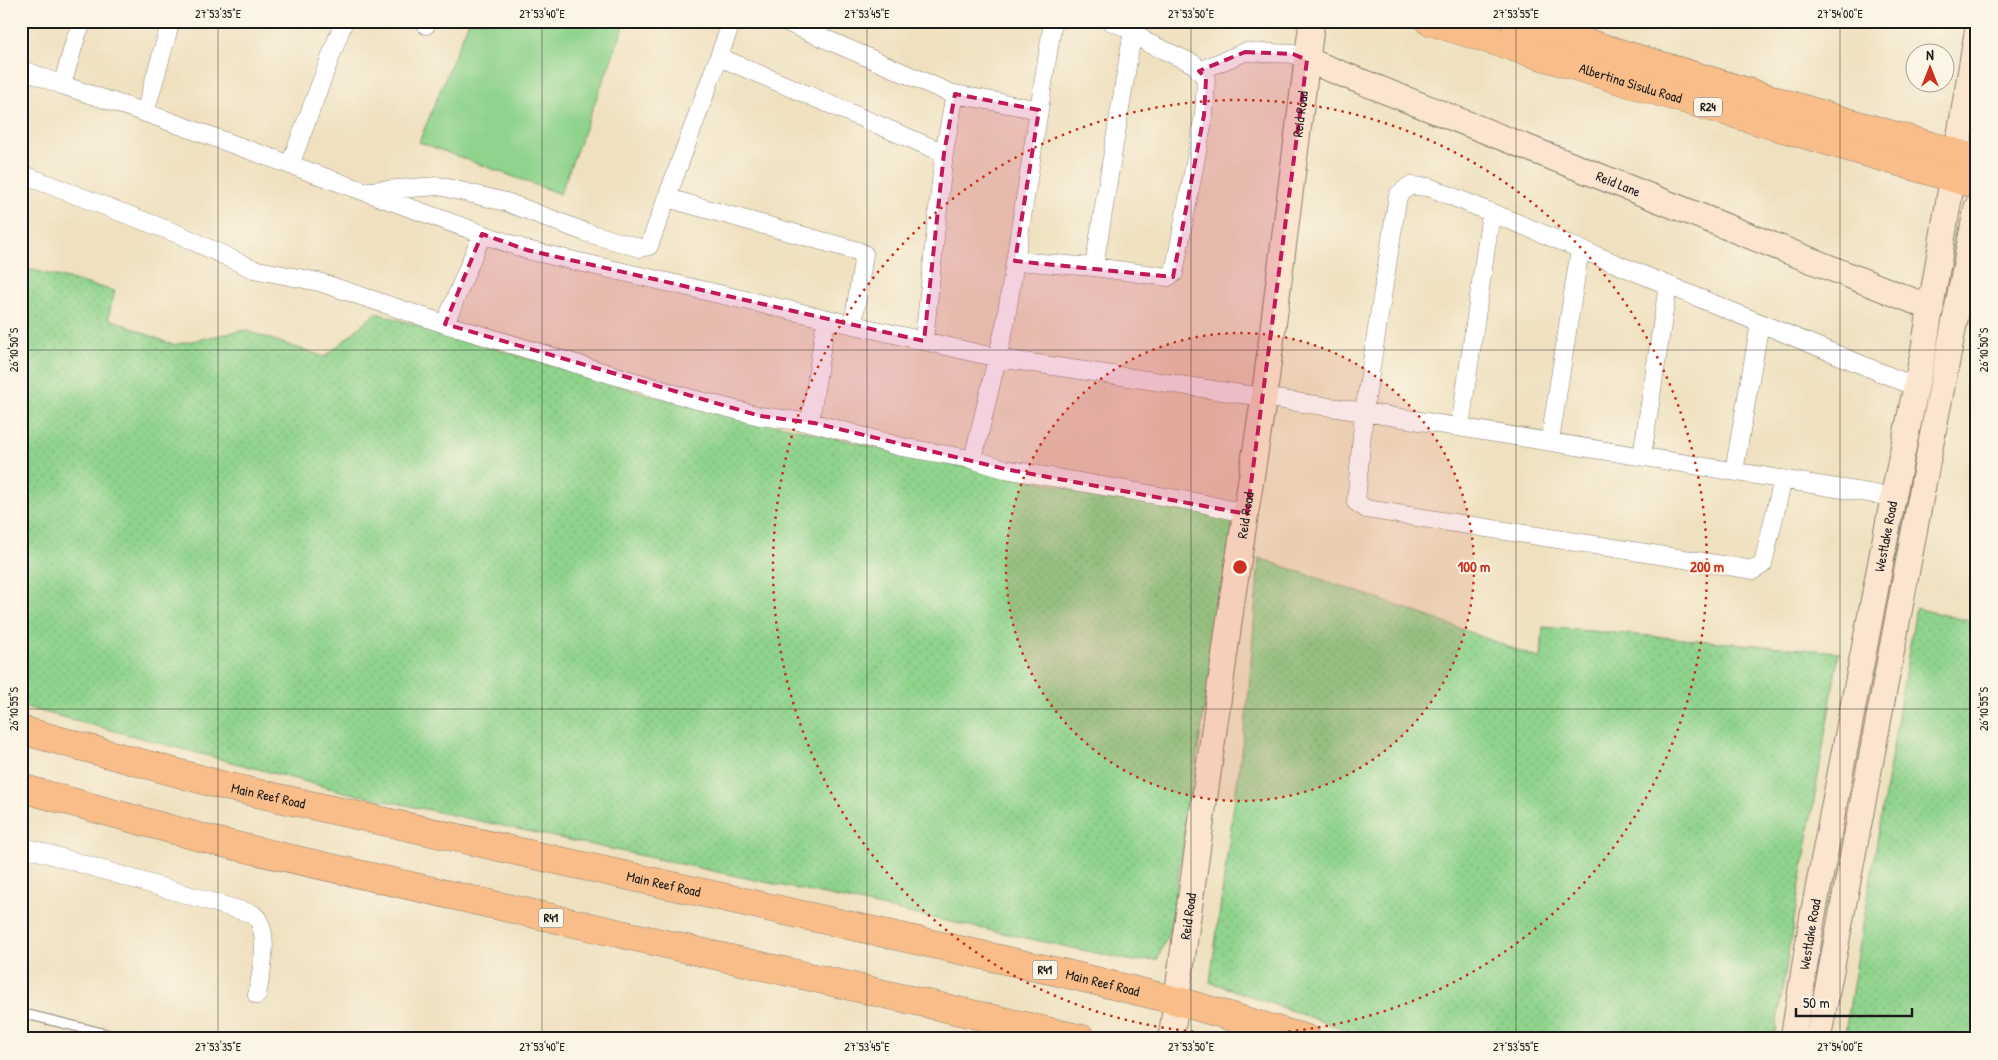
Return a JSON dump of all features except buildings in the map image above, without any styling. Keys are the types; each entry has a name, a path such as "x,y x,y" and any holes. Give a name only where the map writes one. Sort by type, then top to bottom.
{"main road":[{"name":"Reid Road","path":"1171,1039 1178,1001 1233,594 1264,398 1312,21"},
{"name":"Albertina Sisulu Road","path":"1429,21 1630,84 1965,169"},
{"name":"Albertina Sisulu Road","path":"1514,21 1965,169"},
{"name":"Westlake Road","path":"1792,1039 1812,920 1893,496 1931,308 1965,169 1977,33"},
{"name":"Reid Lane","path":"1307,60 1931,308"},
{"name":"Westlake Road","path":"1818,1039 1955,312 1977,207"},
{"name":"Main Reef Road","path":"21,730 225,786 1067,974 1178,1001 1307,1039"},
{"name":"R41","path":"21,788 214,841 1082,1039"}],"street":[{"path":"62,85 77,34 83,21"},
{"path":"145,113 171,21"},
{"path":"290,165 344,21"},
{"path":"361,192 439,186 506,202 585,232 640,248 649,246 732,21"},
{"path":"784,21 955,94 1039,110"},
{"path":"974,455 998,358 1053,21"},
{"path":"1015,261 1094,267 1168,277 1174,273 1204,115 1206,79 1194,64 1146,42 1133,30 1110,21"},
{"path":"1094,267 1133,30"},
{"path":"1199,71 1245,52 1292,54 1307,60"},
{"path":"719,57 944,153"},
{"path":"21,69 527,250 924,342 998,358 1364,412 1893,496"},
{"path":"924,342 944,153 955,94"},
{"path":"21,174 178,234 253,269 319,282 445,324 688,398 760,416 810,422 902,447 971,459 1005,469 1200,503 1247,514"},
{"path":"1783,479 1763,564 1754,570 1366,509 1356,502 1364,412 1398,195 1409,186 1429,187 1916,387"},
{"path":"667,198 864,254 853,325"},
{"path":"1460,427 1491,213"},
{"path":"445,324 482,234"},
{"path":"1550,441 1580,249"},
{"path":"1642,456 1668,285"},
{"path":"810,422 826,319"},
{"path":"1734,471 1760,323"},
{"path":"21,846 253,914 260,921 263,932 261,972 257,995"}],"lane":[{"path":"21,1014 119,1037"}],"highlighted area":[{"path":"1245,52 1293,54 1307,60 1247,514 1005,469 814,423 760,416 445,324 482,234 527,250 924,341 944,153 955,94 1039,110 1015,261 1173,277 1204,115 1206,79 1199,71"}],"green space":[{"path":"469,21 626,21 560,194 419,142"},
{"path":"21,267 115,291 108,318 173,345 244,330 325,357 376,313 650,395 922,458 1060,486 1235,513 1170,930 1157,960 1133,961 340,791 21,706"},
{"path":"1259,558 1405,608 1541,659 1543,627 1839,652 1774,1039 1372,1039 1210,982 1248,702"},
{"path":"1916,608 1977,623 1977,1039 1844,1039"}]}
